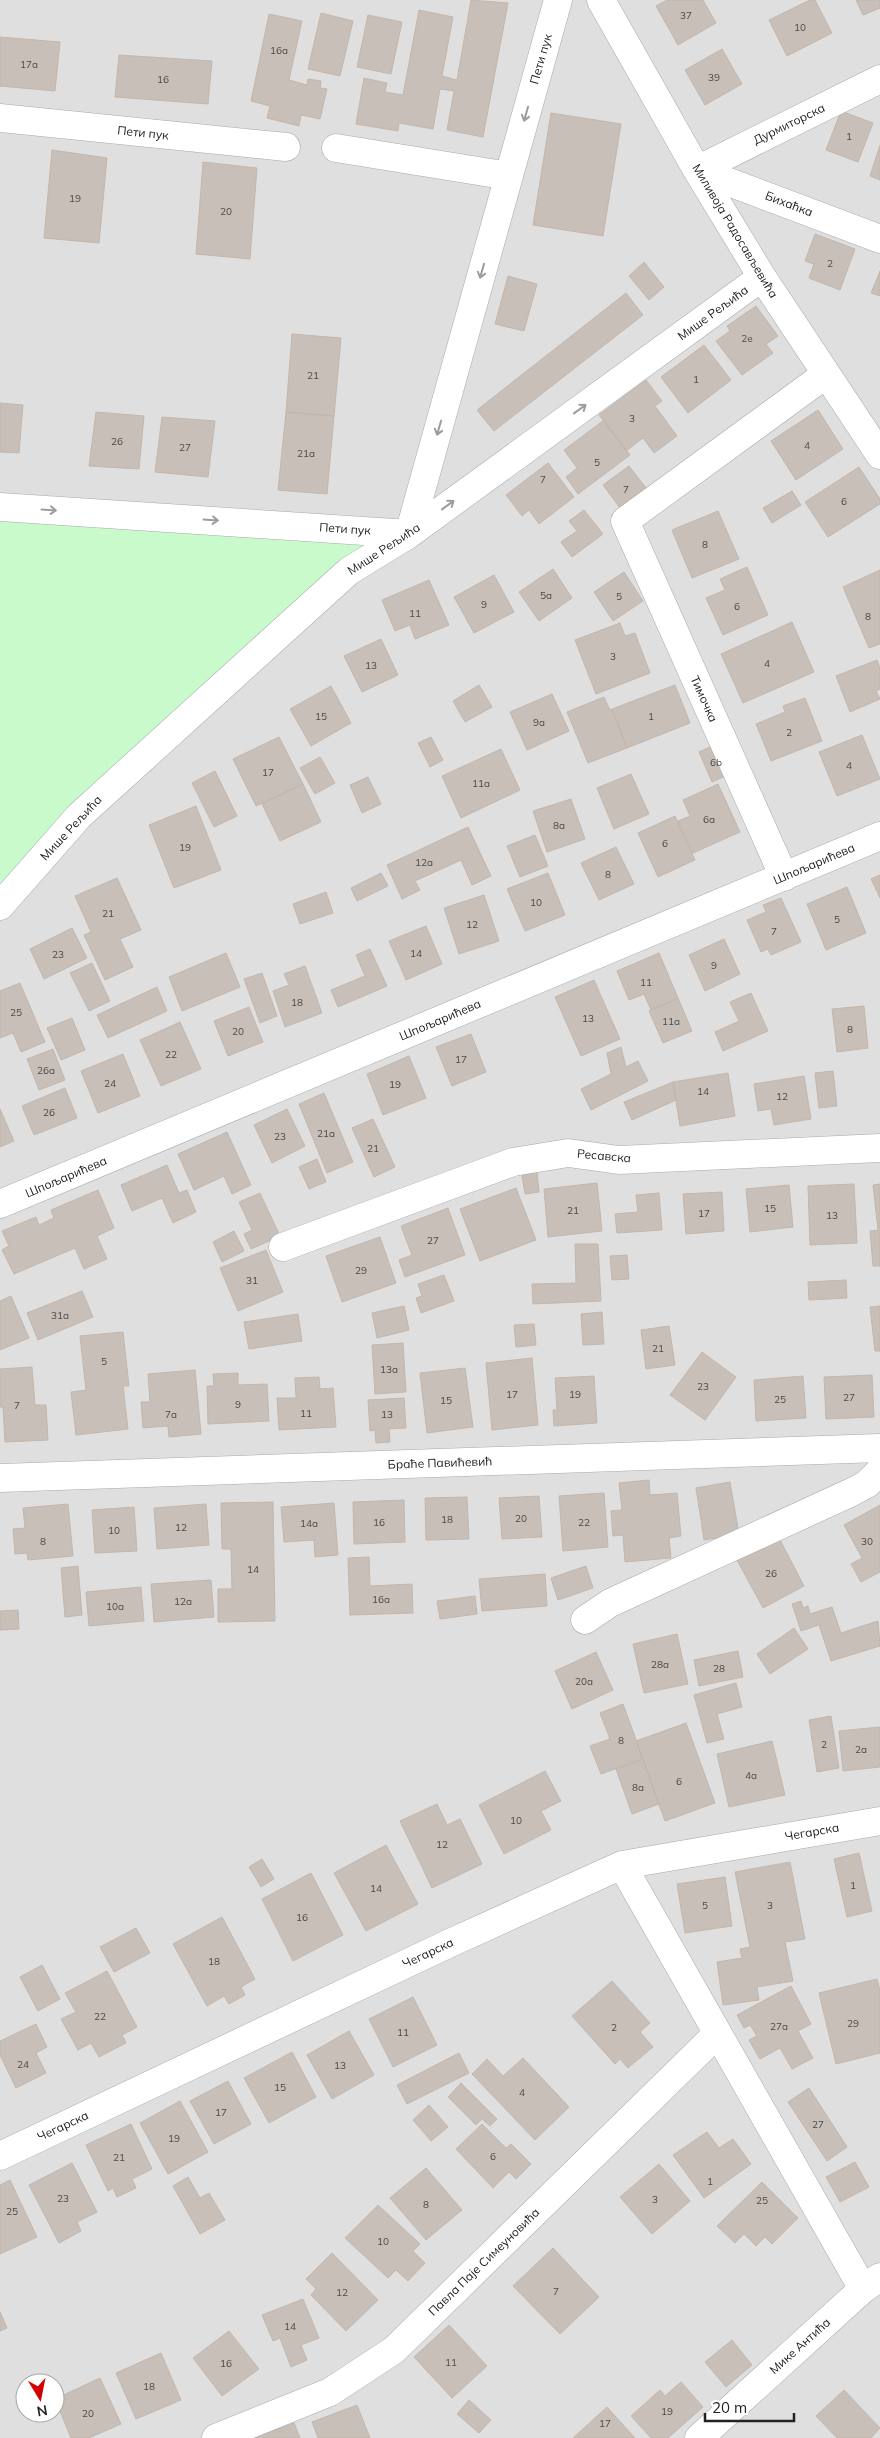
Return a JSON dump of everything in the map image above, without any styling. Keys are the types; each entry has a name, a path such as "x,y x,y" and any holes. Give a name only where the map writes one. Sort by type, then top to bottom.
{"street":[{"name":"Пети пук","path":"0,506 409,534 558,0"},
{"name":"Миливоја Радосављевића","path":"601,0 697,170 762,277 825,375 880,455"},
{"name":"Дурмиторска","path":"697,170 880,79"},
{"name":"Пети пук","path":"0,118 286,147"},
{"path":"336,148 509,176"},
{"name":"Бихаћка","path":"697,170 880,239"},
{"name":"Мише Рељића","path":"0,906 86,810 349,571 409,534 762,277"},
{"name":"Тимочка","path":"784,876 625,521 825,375"},
{"name":"Шпољарићева","path":"0,1204 880,836"},
{"name":"Ресавска","path":"283,1247 513,1162 568,1153 619,1160 880,1148"},
{"name":"Браће Павићевић","path":"0,1478 880,1448"},
{"path":"586,1620 610,1603 868,1484 880,1470"},
{"name":"Чегарска","path":"0,2156 450,1943 622,1865 880,1821"},
{"path":"622,1865 717,2034 872,2283"},
{"name":"Павла Паје Симеуновића","path":"216,2438 330,2392 394,2350 717,2034"},
{"name":"Мике Антића","path":"699,2438 872,2283"}],"shaded area":[{"path":"0,0 880,0 880,2438 0,2438"}],"green space":[{"path":"0,507 409,534 349,571 0,910"}],"building":[{"path":"471,0 508,3 483,137 447,130 454,91 440,89 433,129 399,123 398,131 356,124 364,78 387,83 385,92 403,95 419,10 453,17 442,76 457,80"},
{"path":"667,0 703,0 716,23 678,45 656,6"},
{"path":"810,0 815,0 832,33 787,56 769,20"},
{"path":"856,0 880,0 880,8 863,15"},
{"path":"321,13 353,21 340,76 308,69"},
{"path":"269,14 302,21 289,80 307,85 308,79 321,81 320,88 327,89 320,119 301,115 299,126 267,118 270,106 251,101"},
{"path":"368,15 402,22 391,74 357,67"},
{"path":"0,37 60,42 55,91 0,86"},
{"path":"722,49 742,84 705,105 685,70"},
{"path":"119,55 212,61 208,104 115,97"},
{"path":"841,111 873,123 858,162 826,150"},
{"path":"551,113 621,124 603,236 533,225"},
{"path":"880,145 880,180 870,176"},
{"path":"52,150 107,158 99,243 44,238"},
{"path":"203,162 257,168 250,259 196,254"},
{"path":"815,234 855,249 840,290 809,278 814,264 805,261"},
{"path":"644,262 664,287 649,300 629,276"},
{"path":"880,271 880,296 871,293"},
{"path":"508,276 537,284 524,331 495,324"},
{"path":"626,293 643,315 494,431 477,410"},
{"path":"756,306 778,336 766,344 773,353 742,375 716,341 730,331 727,326"},
{"path":"292,334 341,338 334,416 286,412"},
{"path":"704,345 731,380 688,413 661,377"},
{"path":"646,380 662,401 655,406 677,436 654,453 643,438 626,451 599,415"},
{"path":"0,403 23,405 19,453 0,452"},
{"path":"818,410 843,449 796,480 771,441"},
{"path":"96,412 144,416 139,469 89,466"},
{"path":"286,412 334,416 327,494 278,490"},
{"path":"162,417 215,421 208,477 155,472"},
{"path":"604,420 630,455 578,494 566,477 577,468 564,450"},
{"path":"548,463 574,497 539,524 529,510 522,516 506,495"},
{"path":"629,466 650,493 623,512 603,485"},
{"path":"859,467 880,499 880,504 828,537 805,502"},
{"path":"792,491 801,505 772,523 763,508"},
{"path":"584,510 603,534 572,557 561,542 577,531 569,521"},
{"path":"718,511 739,559 692,578 672,530"},
{"path":"747,567 768,615 723,635 706,598 725,590 720,579"},
{"path":"553,569 572,598 539,621 519,592"},
{"path":"880,570 880,644 869,648 843,587"},
{"path":"624,572 643,601 613,621 594,592"},
{"path":"494,575 514,612 474,633 454,597"},
{"path":"429,580 449,625 415,639 410,625 395,631 382,600"},
{"path":"792,622 814,672 743,703 721,654"},
{"path":"620,623 625,636 635,633 650,673 596,694 575,640"},
{"path":"381,639 398,675 362,692 344,656"},
{"path":"877,660 880,668 880,689 876,691 880,699 850,712 836,676"},
{"path":"479,685 492,707 465,722 453,701"},
{"path":"675,685 690,723 627,748 612,709"},
{"path":"331,686 351,723 311,746 290,709"},
{"path":"552,694 569,731 527,750 510,712"},
{"path":"604,697 610,710 612,709 627,748 588,763 567,712"},
{"path":"805,698 822,741 771,761 756,724 785,712 783,706"},
{"path":"862,735 880,779 837,796 819,752"},
{"path":"279,737 303,784 256,806 233,759"},
{"path":"431,737 443,760 430,767 418,743"},
{"path":"719,743 732,773 712,782 699,752"},
{"path":"501,749 520,790 461,818 442,776"},
{"path":"320,757 335,783 315,794 300,768"},
{"path":"215,771 237,816 214,827 192,783"},
{"path":"631,774 649,814 614,829 597,788"},
{"path":"368,777 381,804 362,813 350,785"},
{"path":"303,784 321,822 280,841 262,804"},
{"path":"718,784 740,832 693,853 678,821 690,816 683,800"},
{"path":"571,799 585,839 547,852 533,811"},
{"path":"196,806 221,870 174,888 149,825"},
{"path":"675,816 695,860 658,877 638,833"},
{"path":"468,827 491,876 472,885 461,860 415,881 420,890 402,899 387,865"},
{"path":"535,835 548,866 520,877 507,846"},
{"path":"616,847 634,884 599,900 581,863"},
{"path":"381,873 388,886 357,901 351,888"},
{"path":"548,873 565,915 525,931 507,889"},
{"path":"880,875 880,898 871,879"},
{"path":"117,878 141,930 120,939 133,967 105,980 84,935 91,932 75,896"},
{"path":"847,887 866,933 826,950 807,904"},
{"path":"326,892 333,913 300,924 293,904"},
{"path":"484,895 499,941 459,954 444,908"},
{"path":"781,898 801,942 771,955 768,949 761,952 747,920 766,912 763,905"},
{"path":"426,926 442,964 406,980 389,941"},
{"path":"72,928 87,958 44,979 30,949"},
{"path":"724,939 740,974 705,991 689,955"},
{"path":"370,949 387,986 338,1007 331,990 365,976 356,955"},
{"path":"226,953 240,987 182,1011 169,977"},
{"path":"659,953 678,998 651,1010 644,994 629,1000 617,971"},
{"path":"92,963 110,1001 89,1011 70,973"},
{"path":"305,966 322,1013 285,1027 273,991 289,985 284,974"},
{"path":"262,973 277,1016 260,1023 244,979"},
{"path":"594,980 620,1039 581,1056 555,997"},
{"path":"20,983 45,1042 21,1052 13,1033 0,1038 0,991"},
{"path":"157,987 167,1011 108,1038 97,1015"},
{"path":"751,993 768,1031 723,1051 715,1032 739,1021 730,1002"},
{"path":"678,998 692,1031 663,1043 649,1011"},
{"path":"864,1006 868,1048 837,1052 832,1009"},
{"path":"249,1007 263,1042 228,1056 214,1021"},
{"path":"72,1018 85,1050 61,1060 47,1028"},
{"path":"180,1022 201,1069 161,1086 140,1040"},
{"path":"471,1034 486,1072 452,1086 436,1047"},
{"path":"621,1047 626,1067 638,1061 648,1081 591,1110 581,1089 611,1074 607,1053"},
{"path":"53,1049 65,1080 39,1090 27,1059"},
{"path":"123,1054 140,1096 98,1113 81,1071"},
{"path":"409,1056 426,1098 383,1115 367,1074"},
{"path":"833,1071 837,1106 819,1108 815,1073"},
{"path":"728,1073 735,1116 680,1126 673,1082"},
{"path":"804,1076 811,1119 774,1125 771,1109 758,1111 754,1084"},
{"path":"673,1082 676,1100 632,1120 624,1102"},
{"path":"65,1088 77,1118 34,1135 22,1106"},
{"path":"324,1093 353,1162 327,1173 299,1104"},
{"path":"0,1109 14,1141 0,1147"},
{"path":"287,1109 305,1146 272,1163 254,1125"},
{"path":"373,1119 395,1167 374,1177 352,1128"},
{"path":"227,1132 251,1185 232,1194 224,1176 194,1190 178,1154"},
{"path":"317,1159 326,1182 309,1189 299,1167"},
{"path":"167,1165 179,1193 187,1190 196,1212 173,1223 162,1198 132,1211 121,1185"},
{"path":"537,1172 539,1192 525,1194 522,1175"},
{"path":"597,1183 602,1231 548,1237 544,1189"},
{"path":"854,1184 857,1243 810,1245 808,1186"},
{"path":"880,1184 880,1266 873,1266 870,1231 878,1230 873,1185"},
{"path":"789,1185 793,1227 750,1232 746,1189"},
{"path":"516,1188 536,1240 480,1261 460,1209"},
{"path":"98,1190 114,1228 97,1236 107,1259 84,1269 75,1248 14,1274 2,1250 9,1246 2,1231 36,1217 39,1225 54,1218 51,1210"},
{"path":"722,1192 724,1231 686,1234 683,1194"},
{"path":"260,1193 280,1236 251,1249 244,1234 252,1230 239,1202"},
{"path":"659,1193 662,1230 617,1233 615,1214 638,1212 636,1195"},
{"path":"448,1208 465,1255 405,1277 399,1260 412,1255 401,1226"},
{"path":"234,1231 244,1251 222,1262 213,1242"},
{"path":"380,1237 396,1283 342,1302 326,1256"},
{"path":"575,1244 598,1244 601,1301 533,1304 532,1284 576,1283"},
{"path":"266,1250 283,1292 238,1311 220,1268"},
{"path":"627,1255 629,1279 612,1280 610,1256"},
{"path":"444,1275 454,1301 421,1313 416,1298 422,1296 418,1284"},
{"path":"846,1280 847,1298 809,1300 808,1282"},
{"path":"82,1291 93,1317 38,1340 27,1313"},
{"path":"11,1296 29,1338 0,1350 0,1301"},
{"path":"404,1306 409,1330 377,1338 372,1313"},
{"path":"880,1306 880,1351 875,1351 870,1307"},
{"path":"602,1312 604,1344 583,1345 581,1314"},
{"path":"298,1314 302,1341 249,1349 244,1322"},
{"path":"534,1324 536,1345 516,1347 514,1325"},
{"path":"669,1326 675,1365 646,1369 641,1330"},
{"path":"123,1332 129,1386 123,1386 128,1429 76,1435 71,1392 86,1390 80,1336"},
{"path":"403,1343 406,1392 375,1394 372,1345"},
{"path":"702,1352 736,1377 705,1420 670,1395"},
{"path":"532,1358 538,1425 492,1430 486,1363"},
{"path":"32,1367 35,1405 46,1405 48,1440 5,1442 3,1407 0,1407 0,1369"},
{"path":"465,1368 473,1427 427,1433 420,1373"},
{"path":"195,1370 201,1434 169,1437 168,1426 143,1428 141,1402 150,1402 148,1374"},
{"path":"238,1373 238,1385 267,1384 269,1421 208,1424 207,1386 214,1386 213,1374"},
{"path":"872,1375 874,1417 826,1419 824,1377"},
{"path":"594,1376 597,1423 554,1426 553,1410 557,1410 555,1378"},
{"path":"803,1376 806,1418 756,1421 754,1380"},
{"path":"319,1377 320,1389 333,1388 336,1427 279,1430 277,1398 296,1398 295,1378"},
{"path":"404,1398 406,1428 389,1429 390,1442 376,1443 375,1430 370,1431 368,1400"},
{"path":"649,1480 650,1495 677,1493 681,1536 669,1538 671,1558 625,1562 623,1535 613,1536 611,1511 622,1510 619,1483"},
{"path":"730,1482 739,1534 704,1540 696,1488"},
{"path":"604,1493 608,1547 563,1551 559,1496"},
{"path":"539,1496 542,1537 502,1539 499,1498"},
{"path":"467,1497 469,1539 426,1540 425,1498"},
{"path":"404,1500 405,1542 354,1544 353,1502"},
{"path":"273,1502 275,1621 218,1622 218,1589 232,1589 231,1549 222,1549 221,1503"},
{"path":"334,1503 338,1555 315,1557 314,1540 284,1542 281,1507"},
{"path":"68,1504 73,1556 28,1560 27,1553 15,1554 13,1529 25,1528 23,1508"},
{"path":"206,1504 209,1545 157,1549 154,1508"},
{"path":"880,1505 880,1572 861,1582 851,1564 862,1558 844,1525"},
{"path":"134,1507 137,1551 95,1553 92,1510"},
{"path":"779,1538 804,1586 763,1608 737,1560"},
{"path":"369,1557 370,1586 412,1584 413,1613 350,1615 348,1558"},
{"path":"78,1566 82,1615 65,1617 61,1568"},
{"path":"586,1566 593,1588 558,1600 551,1578"},
{"path":"545,1574 547,1606 482,1611 479,1579"},
{"path":"211,1580 214,1617 154,1622 151,1584"},
{"path":"141,1587 144,1621 89,1626 86,1592"},
{"path":"475,1596 477,1614 440,1619 437,1601"},
{"path":"801,1601 803,1608 808,1606 810,1614 832,1607 841,1633 878,1621 880,1646 831,1661 819,1625 801,1631 792,1604"},
{"path":"18,1610 19,1629 0,1630 0,1611"},
{"path":"794,1628 808,1649 770,1674 757,1654"},
{"path":"677,1634 688,1684 644,1693 633,1644"},
{"path":"738,1651 743,1677 699,1686 694,1660"},
{"path":"596,1652 613,1690 572,1709 555,1671"},
{"path":"736,1683 742,1707 717,1714 724,1739 707,1743 694,1695"},
{"path":"623,1704 643,1759 601,1774 590,1746 610,1739 600,1713"},
{"path":"831,1716 839,1768 817,1772 809,1720"},
{"path":"686,1723 715,1803 665,1821 636,1741"},
{"path":"880,1727 880,1767 843,1771 839,1731"},
{"path":"772,1741 785,1795 729,1807 717,1754"},
{"path":"643,1759 659,1804 632,1814 616,1769"},
{"path":"545,1771 561,1801 541,1811 551,1830 504,1854 479,1805"},
{"path":"437,1804 447,1825 460,1819 482,1864 432,1888 400,1821"},
{"path":"386,1845 418,1904 366,1931 334,1873"},
{"path":"859,1853 872,1911 847,1917 834,1859"},
{"path":"262,1859 274,1879 261,1887 249,1867"},
{"path":"790,1862 805,1939 785,1942 793,1981 757,1987 759,2000 723,2005 717,1962 742,1958 740,1949 750,1947 735,1872"},
{"path":"311,1873 343,1935 293,1961 262,1899"},
{"path":"725,1877 732,1926 685,1933 677,1884"},
{"path":"222,1917 255,1979 241,1987 245,1995 229,2004 224,1996 207,2006 173,1944"},
{"path":"136,1928 150,1953 114,1972 100,1947"},
{"path":"42,1965 60,1999 38,2011 20,1977"},
{"path":"107,1971 137,2027 122,2035 126,2043 99,2057 91,2043 78,2050 61,2019 76,2012 65,1993"},
{"path":"877,1979 880,1990 880,2053 836,2064 819,1993"},
{"path":"612,1981 650,2023 640,2032 653,2047 628,2068 620,2059 615,2064 572,2016"},
{"path":"791,1986 811,2024 798,2031 813,2058 792,2069 780,2048 760,2059 749,2040 757,2036 750,2025 744,2028 737,2015"},
{"path":"413,1997 437,2045 393,2067 369,2019"},
{"path":"36,2024 47,2047 36,2053 46,2073 16,2088 0,2055 0,2041"},
{"path":"349,2031 374,2075 332,2099 307,2055"},
{"path":"292,2052 316,2097 269,2123 244,2078"},
{"path":"459,2053 469,2073 407,2104 397,2085"},
{"path":"523,2058 569,2107 535,2140 472,2074 487,2059 503,2076"},
{"path":"228,2081 251,2124 214,2144 190,2101"},
{"path":"461,2083 497,2119 490,2126 482,2119 476,2125 448,2097"},
{"path":"809,2088 847,2147 827,2161 788,2102"},
{"path":"180,2101 208,2152 168,2174 140,2123"},
{"path":"429,2105 448,2127 431,2141 413,2120"},
{"path":"131,2124 152,2169 132,2179 136,2188 117,2197 113,2188 108,2191 86,2145"},
{"path":"482,2124 506,2148 511,2144 531,2164 516,2179 509,2172 493,2188 456,2149"},
{"path":"707,2132 719,2148 733,2139 751,2164 704,2198 673,2155"},
{"path":"855,2162 869,2187 840,2202 826,2177"},
{"path":"72,2163 97,2212 77,2222 81,2231 59,2243 29,2185"},
{"path":"659,2164 690,2201 652,2234 620,2197"},
{"path":"426,2168 462,2210 426,2240 390,2198"},
{"path":"188,2177 200,2198 209,2193 225,2220 200,2234 173,2186"},
{"path":"10,2180 37,2237 0,2254 0,2185"},
{"path":"762,2182 798,2218 772,2244 765,2237 756,2246 744,2234 735,2243 717,2226"},
{"path":"378,2205 420,2244 413,2251 425,2263 408,2281 396,2270 388,2278 345,2238"},
{"path":"553,2248 599,2297 560,2334 513,2286"},
{"path":"332,2253 378,2300 346,2331 311,2295 316,2289 306,2279"},
{"path":"303,2299 319,2338 301,2345 307,2360 291,2367 280,2338 273,2341 262,2315"},
{"path":"0,2312 7,2328 0,2331"},
{"path":"449,2325 487,2366 452,2398 414,2357"},
{"path":"229,2331 259,2369 222,2396 193,2358"},
{"path":"732,2340 752,2365 726,2387 705,2362"},
{"path":"161,2353 181,2400 136,2419 116,2373"},
{"path":"100,2378 121,2424 89,2438 71,2438 65,2423 65,2394"},
{"path":"681,2382 703,2407 668,2438 651,2438 631,2416 660,2390 665,2396"},
{"path":"844,2390 880,2428 871,2438 837,2438 816,2416"},
{"path":"469,2400 491,2420 479,2433 457,2414"},
{"path":"357,2405 370,2438 318,2438 312,2422"},
{"path":"607,2407 635,2438 573,2438"},
{"path":"294,2423 300,2438 254,2438"}]}
